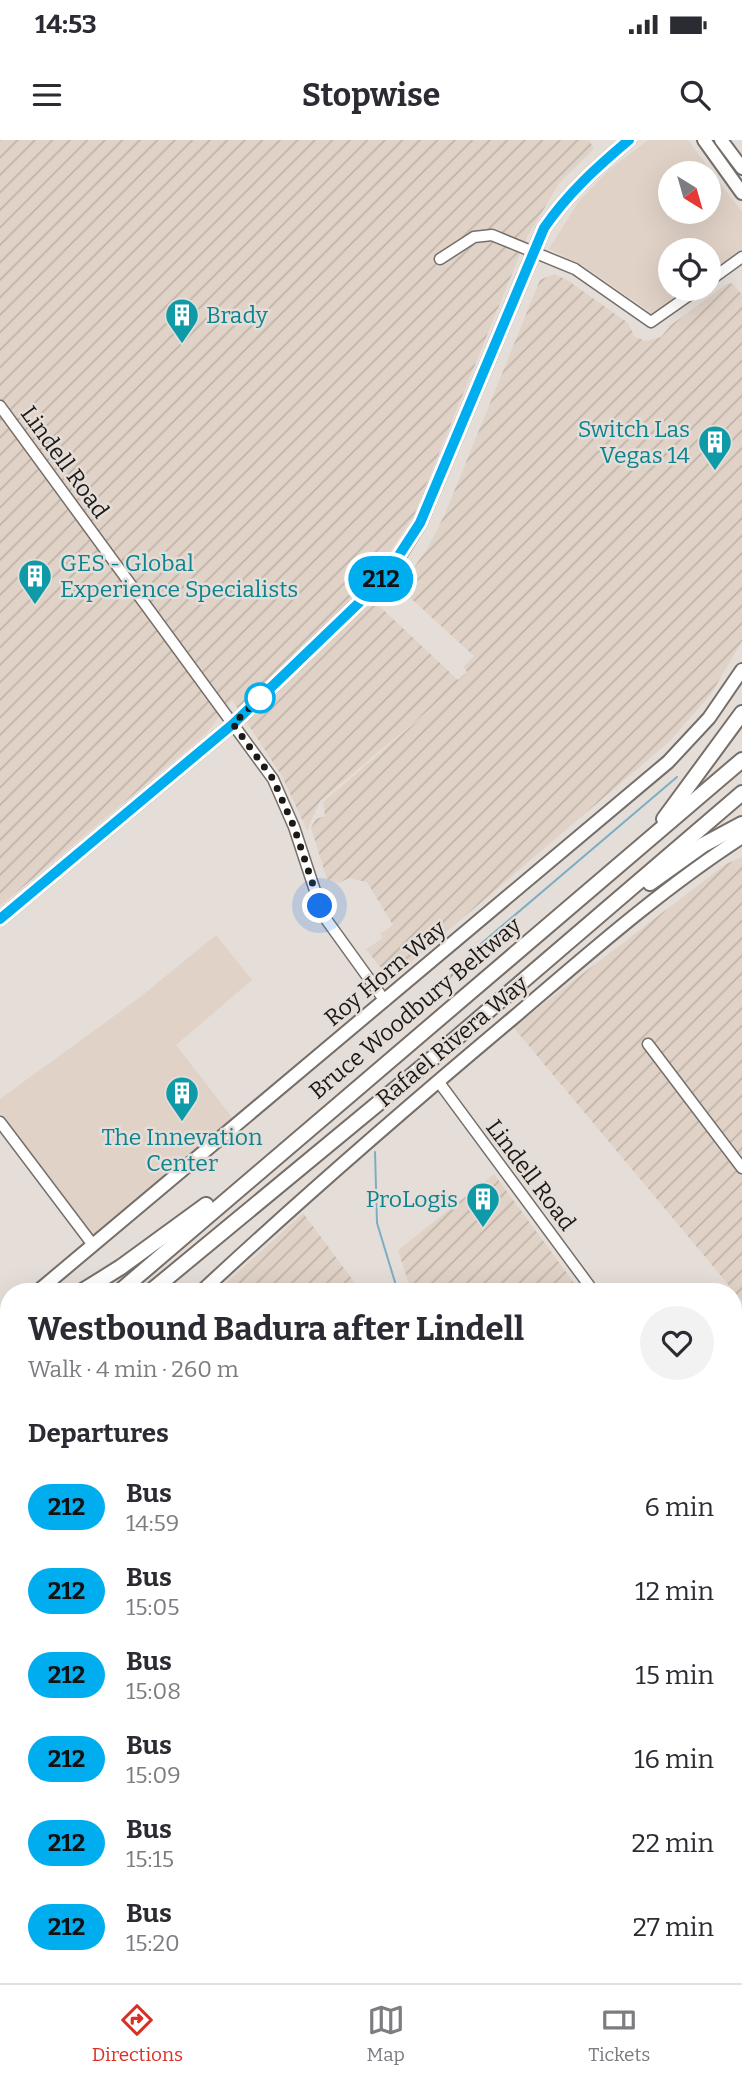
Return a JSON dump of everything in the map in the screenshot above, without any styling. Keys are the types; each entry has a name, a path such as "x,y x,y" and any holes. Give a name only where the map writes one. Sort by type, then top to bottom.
{"highway":[{"path":"650,837 742,713"},
{"name":"Bruce Woodbury Beltway","path":"129,1283 742,760"},
{"name":"Bruce Woodbury Beltway","path":"161,1283 433,1058 742,793"},
{"path":"542,962 568,948 663,872 742,824"},
{"path":"95,1283 284,1150"},
{"path":"170,1283 210,1241"}],"main road":[{"path":"0,919 233,724 364,598 392,566 413,534 533,252 559,205 629,140"},
{"path":"704,140 742,193"},
{"path":"721,140 742,168"},
{"name":"Roy Horn Way","path":"48,1283 668,762 709,718 742,670"},
{"name":"Rafael Rivera Way","path":"211,1283 314,1187 644,907 742,837"}],"street":[{"path":"440,259 463,243 485,235 575,269 651,322 681,301"},
{"path":"721,272 742,257"},
{"name":"Lindell Road","path":"0,406 273,779 294,827 323,915 385,1001"},
{"path":"648,1044 742,1168"},
{"name":"Lindell Road","path":"438,1081 587,1283"},
{"path":"0,1122 93,1245"}],"shaded area":[{"path":"0,140 589,140 594,149 560,182 527,237 414,515 387,557 360,588 458,680 467,672 463,667 474,656 405,593 405,580 427,549 445,514 540,280 554,274 567,280 628,323 634,336 645,341 661,337 671,325 704,301 721,301 721,288 728,283 733,284 742,295 742,641 711,694 670,741 403,969 380,967 366,949 383,938 380,934 393,925 367,882 349,878 339,883 327,879 311,828 316,819 325,816 323,802 460,684 320,801 307,830 282,776 232,700 206,734 0,906"},
{"path":"648,140 688,140 704,161 658,161 658,224 721,224 721,184 742,212 742,249 721,264 721,238 658,238 658,301 671,301 653,314 582,265 549,249 579,201 610,169"},
{"path":"742,857 742,1283 727,1283 513,1027 726,864"},
{"path":"216,935 252,980 176,1045 238,1125 93,1245 0,1113 0,1099 139,998"},
{"path":"494,1174 574,1283 408,1283 398,1250"},
{"path":"303,1213 355,1283 226,1283"}],"waterway":[{"path":"437,991 482,943 677,777"},
{"path":"375,1152 377,1223 395,1283"}],"bus line":[{"name":"212","path":"0,919 233,724 360,601 392,566 420,523 544,228 559,205 585,178 629,140"}],"place":[{"name":"Brady","path":"182,345"},
{"name":"Switch Las Vegas 14","path":"715,472"},
{"name":"GES - Global Experience Specialists","path":"35,606"},
{"name":"The Innevation Center","path":"182,1123"},
{"name":"ProLogis","path":"483,1229"}],"route":[{"path":"260,698 268,690 233,724 273,779 294,827 320,906"}]}
